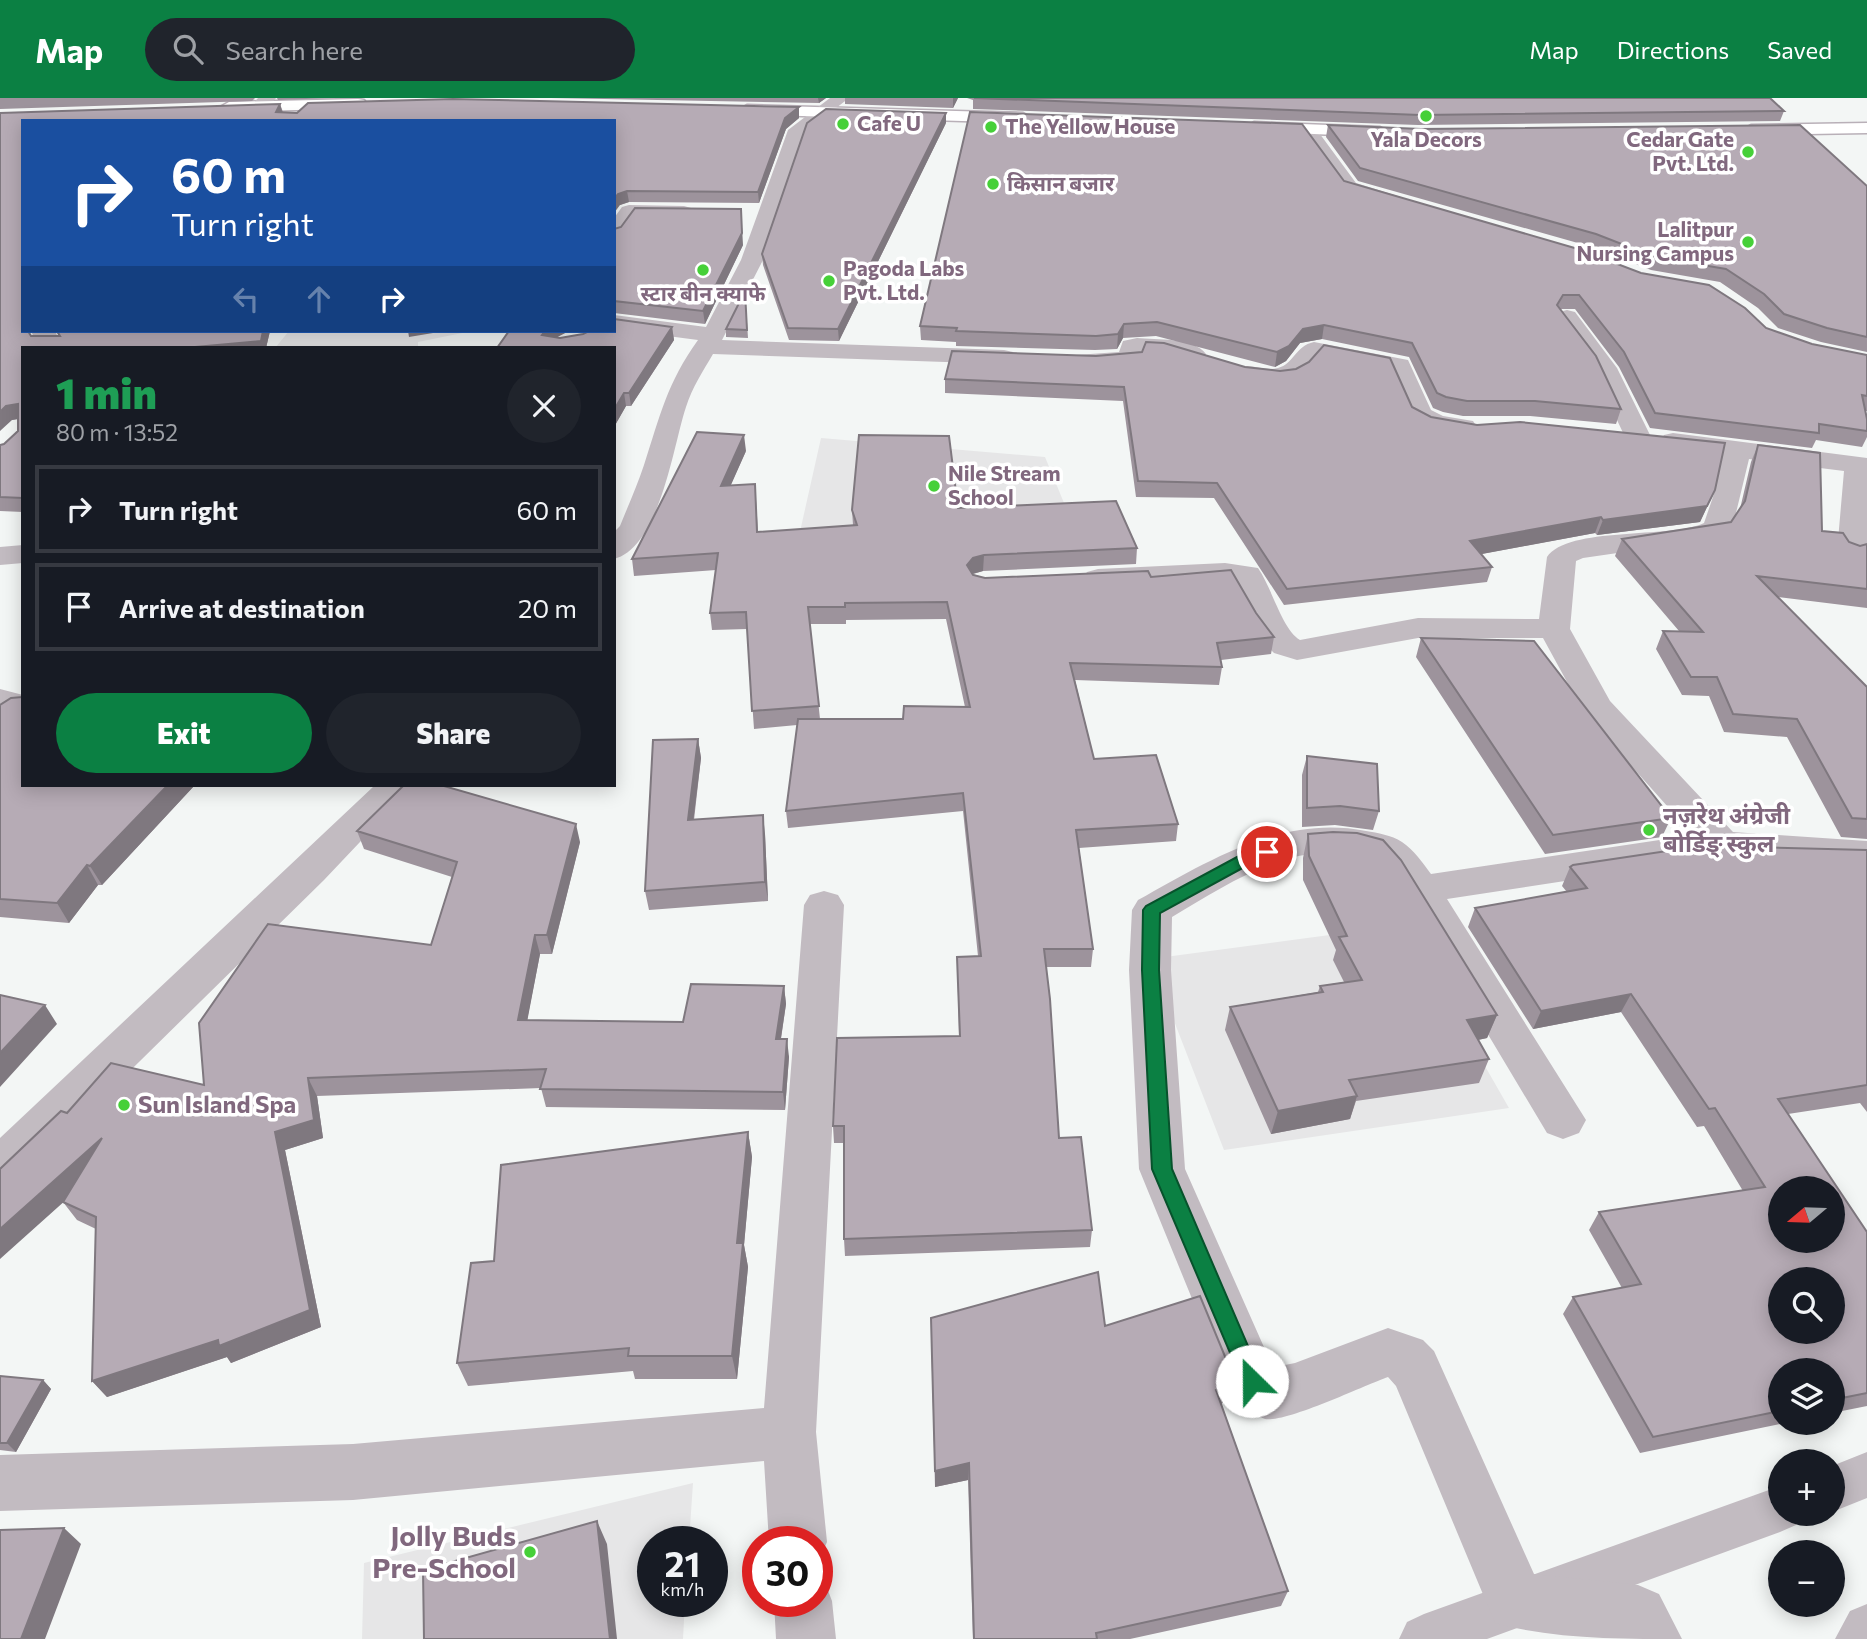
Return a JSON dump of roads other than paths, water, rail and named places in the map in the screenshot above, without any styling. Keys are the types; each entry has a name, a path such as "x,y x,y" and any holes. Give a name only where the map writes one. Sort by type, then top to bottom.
{"main road":[{"path":"205,108 264,102 306,106 374,104"},
{"path":"733,109 832,105 1036,118"},
{"path":"1727,130 1865,124"},
{"path":"1238,127 1404,133"}],"street":[{"path":"616,548 633,529 656,467 673,407 684,382 752,260 760,212 797,130 832,105"},
{"path":"292,119 306,106"},
{"path":"1308,130 1349,187 1409,205"},
{"path":"616,230 629,211 698,212"},
{"path":"1567,317 1605,368 1626,436 1863,465 1852,552"},
{"path":"616,322 709,341 1032,358"},
{"path":"1057,359 1131,358 1131,346 1137,345 1184,350 1208,362 1276,377 1298,368 1309,351 1321,349 1399,365 1420,415 1437,423 1473,429 1492,428"},
{"path":"1722,845 1596,706 1554,629 1562,556 1576,550 1712,532 1717,528 1726,499 1737,449"},
{"path":"0,556 21,555"},
{"path":"1066,580 1225,572 1247,574 1255,584 1275,640 1284,648 1297,650 1418,628 1554,629"},
{"path":"0,699 21,704"},
{"path":"0,1168 394,787"},
{"path":"1563,1120 1405,866 1385,849 1345,838 1292,843 1242,861 1152,910 1150,970 1162,1169 1252,1381 1268,1394 1295,1388 1388,1352 1405,1357 1415,1369 1516,1602 1638,1615 1652,1639"},
{"path":"1420,889 1722,845 1867,854"},
{"path":"797,1526 789,1432 824,905"},
{"path":"0,1483 353,1472 789,1432"},
{"path":"804,1617 806,1639"}],"lane":[{"path":"1845,1484 1867,1475"},
{"path":"1424,1639 1516,1602 1680,1548 1768,1514"},
{"path":"1860,1639 1867,1628"}],"place":[{"name":"Yala Decors","path":"1426,116"},
{"name":"Cafe U","path":"843,124"},
{"name":"The Yellow House","path":"991,127"},
{"name":"Cedar Gate Pvt. Ltd.","path":"1748,152"},
{"name":"किसान बजार","path":"993,184"},
{"name":"Lalitpur Nursing Campus","path":"1748,242"},
{"name":"स्टार बीन क्याफे","path":"703,270"},
{"name":"Pagoda Labs Pvt. Ltd.","path":"829,281"},
{"name":"Nile Stream School","path":"934,486"},
{"name":"नज़रेथ अंग्रेजी बोर्डिङ् स्कुल","path":"1649,830"},
{"name":"Sun Island Spa","path":"124,1105"},
{"name":"Jolly Buds Pre-School","path":"530,1552"}]}
